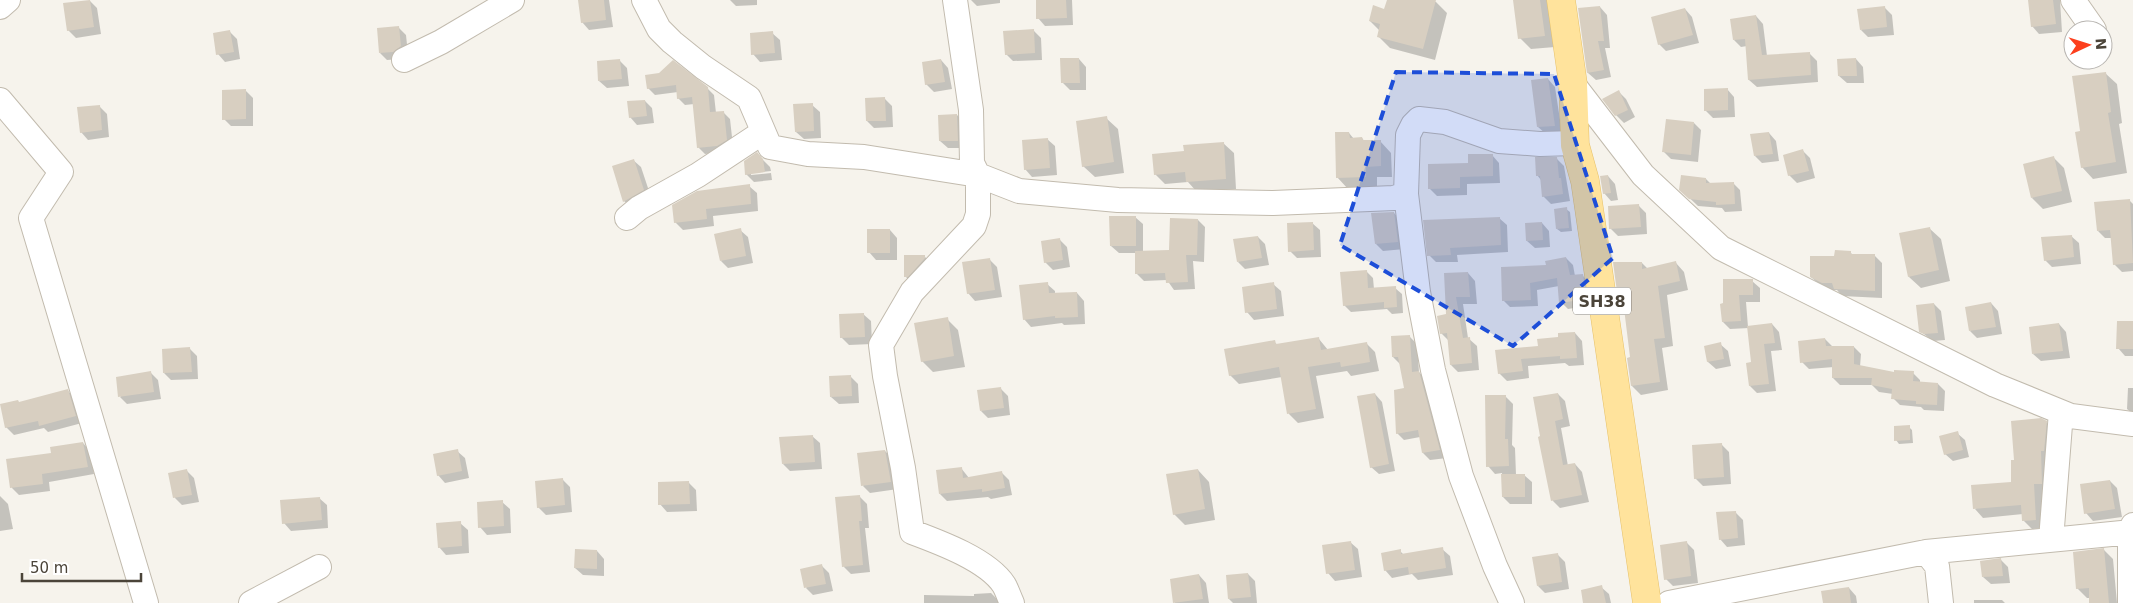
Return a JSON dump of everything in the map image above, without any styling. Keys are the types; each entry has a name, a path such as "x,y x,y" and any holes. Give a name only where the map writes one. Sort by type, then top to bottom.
{"main road":[{"name":"SH38","path":"1561,0 1573,84 1575,143 1584,181 1647,603"}],"street":[{"path":"0,7 8,0"},
{"path":"404,60 441,42 512,0"},
{"path":"644,0 660,30 672,42 703,67 749,98 770,147 784,151 864,157 978,175 1018,191 1118,200 1273,203 1394,198 1406,194"},
{"path":"955,0 971,110 972,163 978,175 978,214 974,226 912,292 881,345 885,376 903,468 912,532 946,545 979,562 1003,584 1012,603"},
{"path":"2073,0 2087,20"},
{"path":"1573,84 1643,175 1721,248 1995,385 2071,416 2133,424"},
{"path":"0,100 61,172 31,218 146,603"},
{"path":"1512,603 1495,566 1461,476 1432,370 1418,292 1406,194 1408,135 1413,124 1419,119 1445,122 1499,140 1540,144 1575,143"},
{"path":"627,218 639,208 698,175 763,132"},
{"path":"2051,540 2061,412"},
{"path":"1670,603 1926,552 2051,540 2132,528 2130,603"},
{"path":"1926,552 1938,566 1941,603"},
{"path":"251,603 319,568"}],"highlighted area":[{"path":"1396,72 1554,74 1613,258 1513,346 1340,245"}],"building":[{"path":"90,0 94,27 67,31 63,3"},
{"path":"578,0 604,0 606,20 581,23"},
{"path":"1036,0 1066,0 1067,18 1036,19"},
{"path":"1387,0 1436,0 1423,49 1377,37 1380,24 1369,21 1373,5 1384,9"},
{"path":"1513,0 1540,0 1545,36 1518,39"},
{"path":"2028,0 2053,0 2056,24 2031,27"},
{"path":"1600,6 1604,41 1598,41 1604,70 1587,73 1578,8"},
{"path":"1885,6 1887,27 1860,30 1857,9"},
{"path":"1685,8 1693,35 1658,45 1651,17"},
{"path":"1756,15 1762,55 1810,52 1811,75 1748,80 1745,39 1733,40 1730,19"},
{"path":"399,26 401,46 393,52 379,53 377,28"},
{"path":"1034,29 1035,53 1005,55 1003,31"},
{"path":"230,30 234,52 216,55 213,33"},
{"path":"773,31 775,53 751,55 750,33"},
{"path":"1060,58 1079,58 1080,83 1061,83"},
{"path":"1856,58 1857,76 1838,76 1837,59"},
{"path":"620,59 622,79 598,81 597,61"},
{"path":"941,59 945,82 925,85 922,62"},
{"path":"673,60 708,87 710,112 724,111 727,140 717,146 697,148 692,97 677,99 676,85 647,89 645,75 659,73"},
{"path":"2106,72 2111,112 2108,113 2116,162 2081,168 2075,132 2080,131 2072,76"},
{"path":"1548,78 1555,126 1537,127 1531,80"},
{"path":"1728,88 1728,110 1704,111 1704,89"},
{"path":"246,89 246,119 222,120 222,90"},
{"path":"1619,90 1628,110 1615,116 1602,99"},
{"path":"885,97 886,121 866,121 865,98"},
{"path":"645,100 647,116 629,118 627,101"},
{"path":"813,103 814,131 795,132 793,104"},
{"path":"100,105 102,130 80,133 77,107"},
{"path":"957,114 958,141 939,141 938,115"},
{"path":"1107,116 1114,162 1082,167 1076,121"},
{"path":"1666,119 1694,122 1691,155 1662,152"},
{"path":"1335,132 1349,132 1350,138 1362,137 1363,140 1381,140 1381,166 1366,167 1366,177 1336,178"},
{"path":"1769,132 1773,154 1754,156 1750,134"},
{"path":"1048,138 1050,168 1024,170 1022,140"},
{"path":"1224,142 1226,179 1186,182 1185,172 1154,175 1152,154 1184,151 1183,145"},
{"path":"1803,149 1809,171 1788,176 1783,155"},
{"path":"757,152 763,159 765,172 745,175 744,161"},
{"path":"1468,154 1493,154 1493,176 1460,177 1460,188 1428,189 1428,164 1468,163"},
{"path":"2054,156 2062,191 2031,198 2023,164"},
{"path":"1535,157 1557,157 1563,194 1542,197 1540,176 1536,176"},
{"path":"634,159 644,190 623,202 612,166"},
{"path":"1608,175 1611,193 1603,194 1600,176"},
{"path":"1681,175 1706,178 1706,183 1734,182 1735,204 1716,205 1716,202 1689,199 1679,190"},
{"path":"750,184 751,204 706,209 707,219 674,223 672,205 697,191"},
{"path":"2130,199 2133,263 2113,265 2110,230 2097,231 2094,202"},
{"path":"1639,204 1641,227 1609,229 1608,206"},
{"path":"1567,207 1569,228 1556,229 1554,209"},
{"path":"1394,212 1398,242 1375,244 1371,213"},
{"path":"1109,216 1136,216 1136,246 1110,246"},
{"path":"1500,217 1501,245 1450,248 1451,255 1427,256 1423,220"},
{"path":"1170,218 1198,219 1197,255 1186,255 1188,282 1166,283 1165,273 1135,274 1135,251 1169,250"},
{"path":"1313,222 1314,250 1288,252 1287,223"},
{"path":"1542,222 1543,240 1526,241 1525,223"},
{"path":"1930,227 1939,270 1908,277 1899,233"},
{"path":"741,228 746,256 720,261 714,234"},
{"path":"867,229 890,229 890,253 867,253"},
{"path":"2072,235 2074,257 2044,261 2041,237"},
{"path":"1258,236 1262,258 1237,262 1233,239"},
{"path":"1060,238 1063,260 1044,263 1041,241"},
{"path":"1835,250 1851,251 1851,254 1875,254 1875,291 1834,289 1832,283 1822,283 1810,277 1810,256 1834,256"},
{"path":"904,255 925,255 925,258 908,277 904,277"},
{"path":"1566,257 1570,275 1583,274 1586,298 1559,303 1557,278 1530,283 1531,300 1502,301 1501,267 1546,265 1545,261"},
{"path":"990,258 995,290 967,294 962,262"},
{"path":"1676,261 1680,281 1658,286 1665,338 1654,339 1660,382 1631,386 1627,358 1630,357 1622,292 1617,292 1613,262 1642,262 1642,269"},
{"path":"1367,270 1368,288 1396,286 1397,307 1384,308 1384,302 1343,306 1340,272"},
{"path":"1468,272 1470,297 1456,297 1463,338 1470,337 1472,363 1450,365 1447,333 1440,334 1437,316 1446,314 1444,273"},
{"path":"1723,279 1753,279 1753,295 1739,295 1741,321 1722,322 1720,304 1723,303"},
{"path":"1048,282 1049,293 1077,292 1078,317 1055,318 1055,316 1023,320 1019,285"},
{"path":"1274,282 1277,309 1245,313 1242,287"},
{"path":"1991,302 1996,327 1969,331 1965,307"},
{"path":"1934,303 1938,333 1924,334 1919,332 1916,305"},
{"path":"864,313 865,337 840,338 839,314"},
{"path":"948,317 954,356 921,362 914,323"},
{"path":"2117,321 2133,321 2133,349 2116,349"},
{"path":"1772,323 1775,343 1764,344 1769,384 1749,386 1746,363 1751,362 1747,326"},
{"path":"2059,323 2063,351 2032,354 2029,327"},
{"path":"1575,332 1577,358 1560,359 1560,356 1521,359 1523,371 1498,374 1495,350 1538,346 1537,339 1558,337 1558,333"},
{"path":"1410,335 1412,372 1419,371 1440,450 1422,453 1418,430 1396,434 1394,390 1404,388 1398,357 1392,357 1391,336"},
{"path":"1319,337 1321,350 1367,342 1370,362 1341,367 1340,362 1308,367 1316,409 1287,414 1279,367 1229,376 1224,349 1275,340 1276,344"},
{"path":"1825,338 1826,346 1854,346 1854,364 1894,372 1894,370 1914,371 1913,381 1938,383 1937,405 1916,404 1916,401 1891,399 1892,389 1871,385 1872,378 1832,378 1832,359 1800,363 1798,341"},
{"path":"1721,342 1724,359 1707,362 1704,346"},
{"path":"190,347 192,372 163,373 162,349"},
{"path":"151,371 154,392 118,397 116,377"},
{"path":"851,375 852,396 830,397 829,376"},
{"path":"1001,387 1004,408 980,411 977,390"},
{"path":"68,389 76,416 39,426 38,421 5,428 0,404 18,400 19,402"},
{"path":"1375,393 1389,464 1370,468 1357,396"},
{"path":"1558,393 1563,419 1555,421 1563,465 1575,463 1582,495 1551,501 1538,437 1540,436 1533,397"},
{"path":"1485,395 1506,395 1505,439 1508,439 1509,466 1486,467"},
{"path":"2041,418 2047,421 2044,451 2041,451 2042,484 2034,484 2036,520 2022,521 2021,505 1973,509 1971,485 2011,482 2011,460 2014,460 2011,421"},
{"path":"1910,425 1910,440 1894,441 1894,426"},
{"path":"1958,431 1963,450 1944,455 1939,436"},
{"path":"813,435 815,462 782,464 779,437"},
{"path":"83,442 88,467 42,474 43,484 10,488 6,459 51,453 50,447"},
{"path":"1722,443 1724,477 1694,479 1692,445"},
{"path":"458,449 462,471 437,476 433,454"},
{"path":"885,450 891,482 861,486 857,453"},
{"path":"962,467 963,478 1002,471 1005,488 982,492 982,489 939,494 936,470"},
{"path":"187,469 192,495 173,498 168,473"},
{"path":"1198,469 1205,509 1173,515 1166,474"},
{"path":"1501,474 1525,474 1525,497 1502,497"},
{"path":"563,478 565,505 537,508 535,481"},
{"path":"2110,480 2115,509 2084,514 2080,484"},
{"path":"689,481 690,504 658,505 658,482"},
{"path":"860,495 862,521 859,521 863,565 842,567 835,497"},
{"path":"320,497 322,520 282,524 280,500"},
{"path":"503,500 504,526 478,528 477,502"},
{"path":"1736,511 1738,538 1719,540 1716,512"},
{"path":"461,521 462,546 438,548 436,523"},
{"path":"1351,541 1355,570 1326,574 1322,545"},
{"path":"1687,541 1691,576 1664,580 1660,545"},
{"path":"1443,547 1446,568 1409,574 1408,567 1384,571 1381,553 1401,549 1401,554"},
{"path":"2104,548 2109,603 2089,603 2089,588 2076,589 2073,552"},
{"path":"575,549 597,550 597,569 574,568"},
{"path":"1558,553 1562,582 1537,586 1532,557"},
{"path":"2001,558 2003,576 1982,577 1980,561"},
{"path":"822,564 826,584 804,588 800,569"},
{"path":"1248,573 1251,597 1228,599 1226,575"},
{"path":"1199,574 1203,599 1173,603 1170,579"},
{"path":"1602,585 1606,603 1583,603 1581,590"},
{"path":"1849,587 1851,603 1823,603 1821,591"}]}
